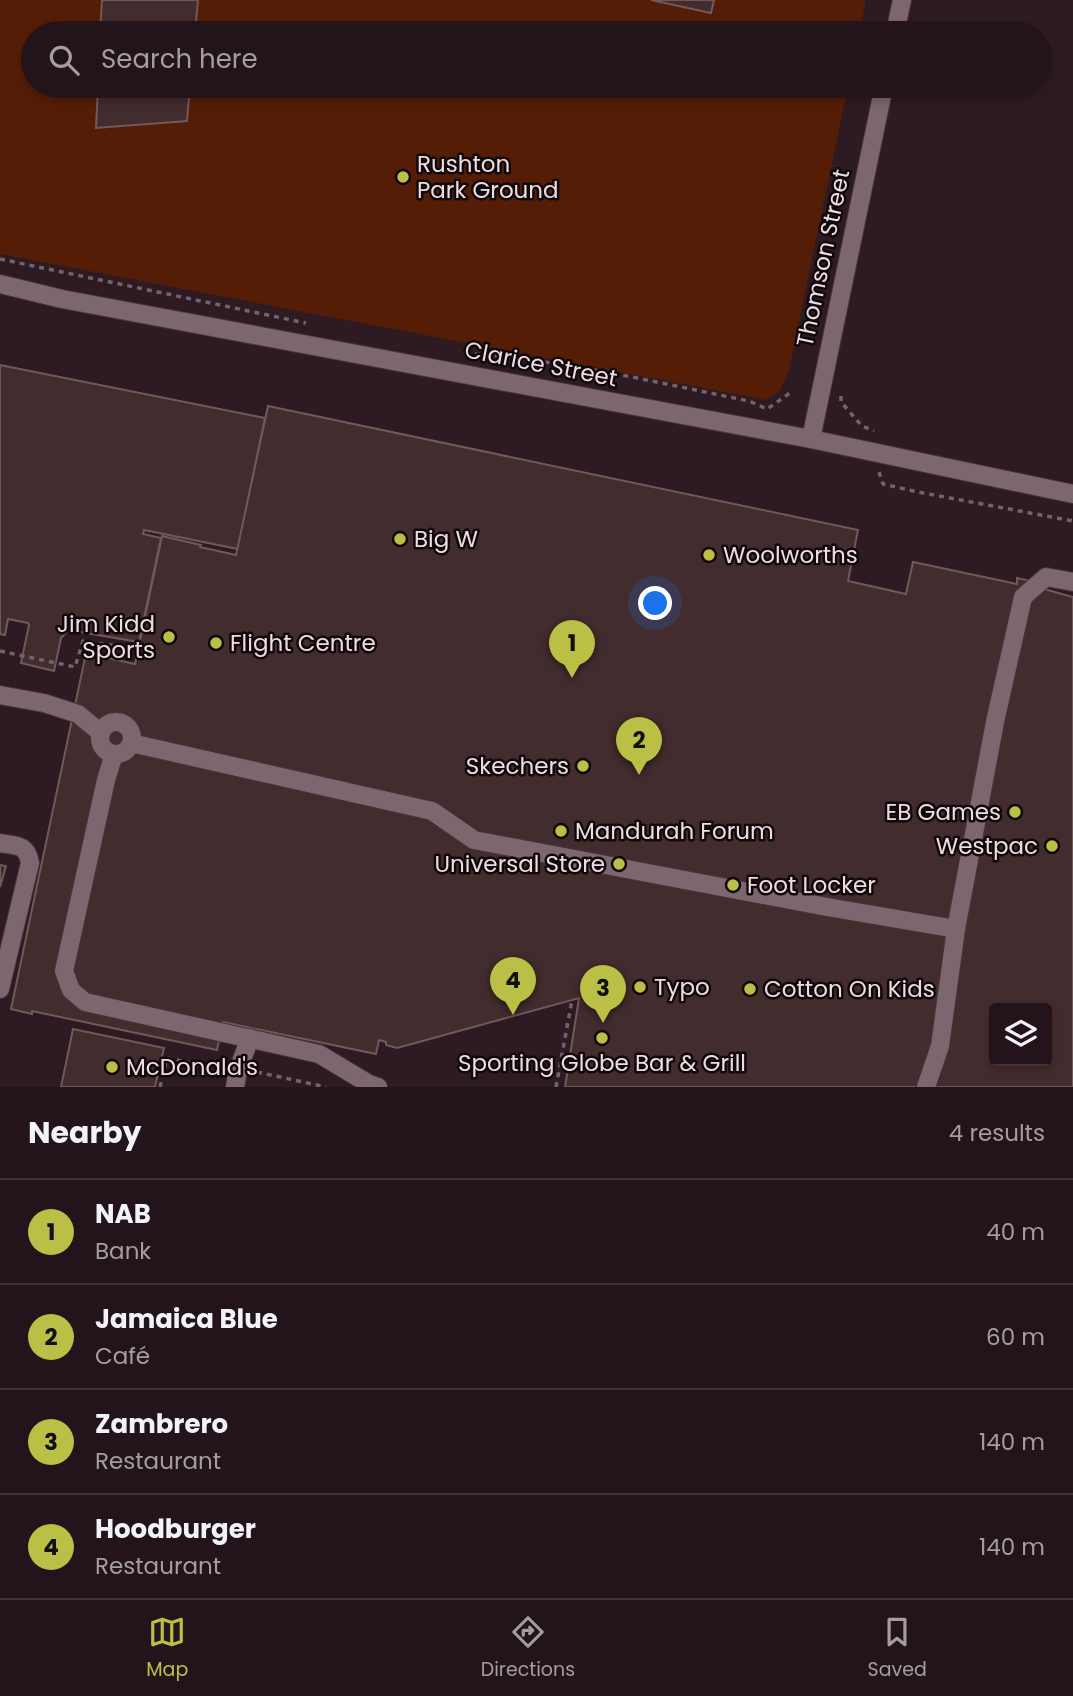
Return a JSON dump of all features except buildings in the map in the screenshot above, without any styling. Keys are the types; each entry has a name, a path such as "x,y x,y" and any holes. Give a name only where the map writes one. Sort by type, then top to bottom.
{"street":[{"path":"898,21 902,0"},
{"name":"Thomson Street","path":"811,439 882,98"},
{"name":"Clarice Street","path":"0,284 76,302 811,439 1073,494"},
{"path":"926,1087 940,1046 956,929 995,722 1023,597 1046,577 1073,582"},
{"path":"0,695 44,703 78,714 101,733"},
{"path":"111,723 125,724 130,729 131,743 128,749 121,753 107,752 100,740 101,733 104,726 111,723"},
{"path":"131,743 432,811 474,841 956,929"},
{"path":"114,754 64,971 71,990 85,1002 319,1054 378,1087"},
{"path":"0,843 23,847 29,854 30,863 0,989"},
{"path":"234,1087 250,1038"}],"path":[{"path":"0,259 309,324"},
{"path":"464,353 565,365 749,401 767,409 790,393"},
{"path":"0,651 75,667 83,641 139,649"},
{"path":"556,1087 572,1000"}],"shaded area":[{"path":"0,0 866,0 862,21 21,21 21,98 846,98 789,370 779,392 766,400 0,254"}],"place":[{"name":"Rushton Park Ground","path":"403,177"},
{"name":"Big W","path":"400,539"},
{"name":"Woolworths","path":"709,555"},
{"name":"Jim Kidd Sports","path":"169,637"},
{"name":"Flight Centre","path":"216,643"},
{"name":"NAB","path":"572,678"},
{"name":"Skechers","path":"583,766"},
{"name":"Jamaica Blue","path":"639,775"},
{"name":"EB Games","path":"1015,812"},
{"name":"Mandurah Forum","path":"561,831"},
{"name":"Westpac","path":"1052,846"},
{"name":"Universal Store","path":"619,864"},
{"name":"Foot Locker","path":"733,885"},
{"name":"Typo","path":"640,987"},
{"name":"Cotton On Kids","path":"750,989"},
{"name":"Hoodburger","path":"513,1015"},
{"name":"Zambrero","path":"603,1023"},
{"name":"Sporting Globe Bar & Grill","path":"602,1038"},
{"name":"McDonald's","path":"112,1067"}]}
